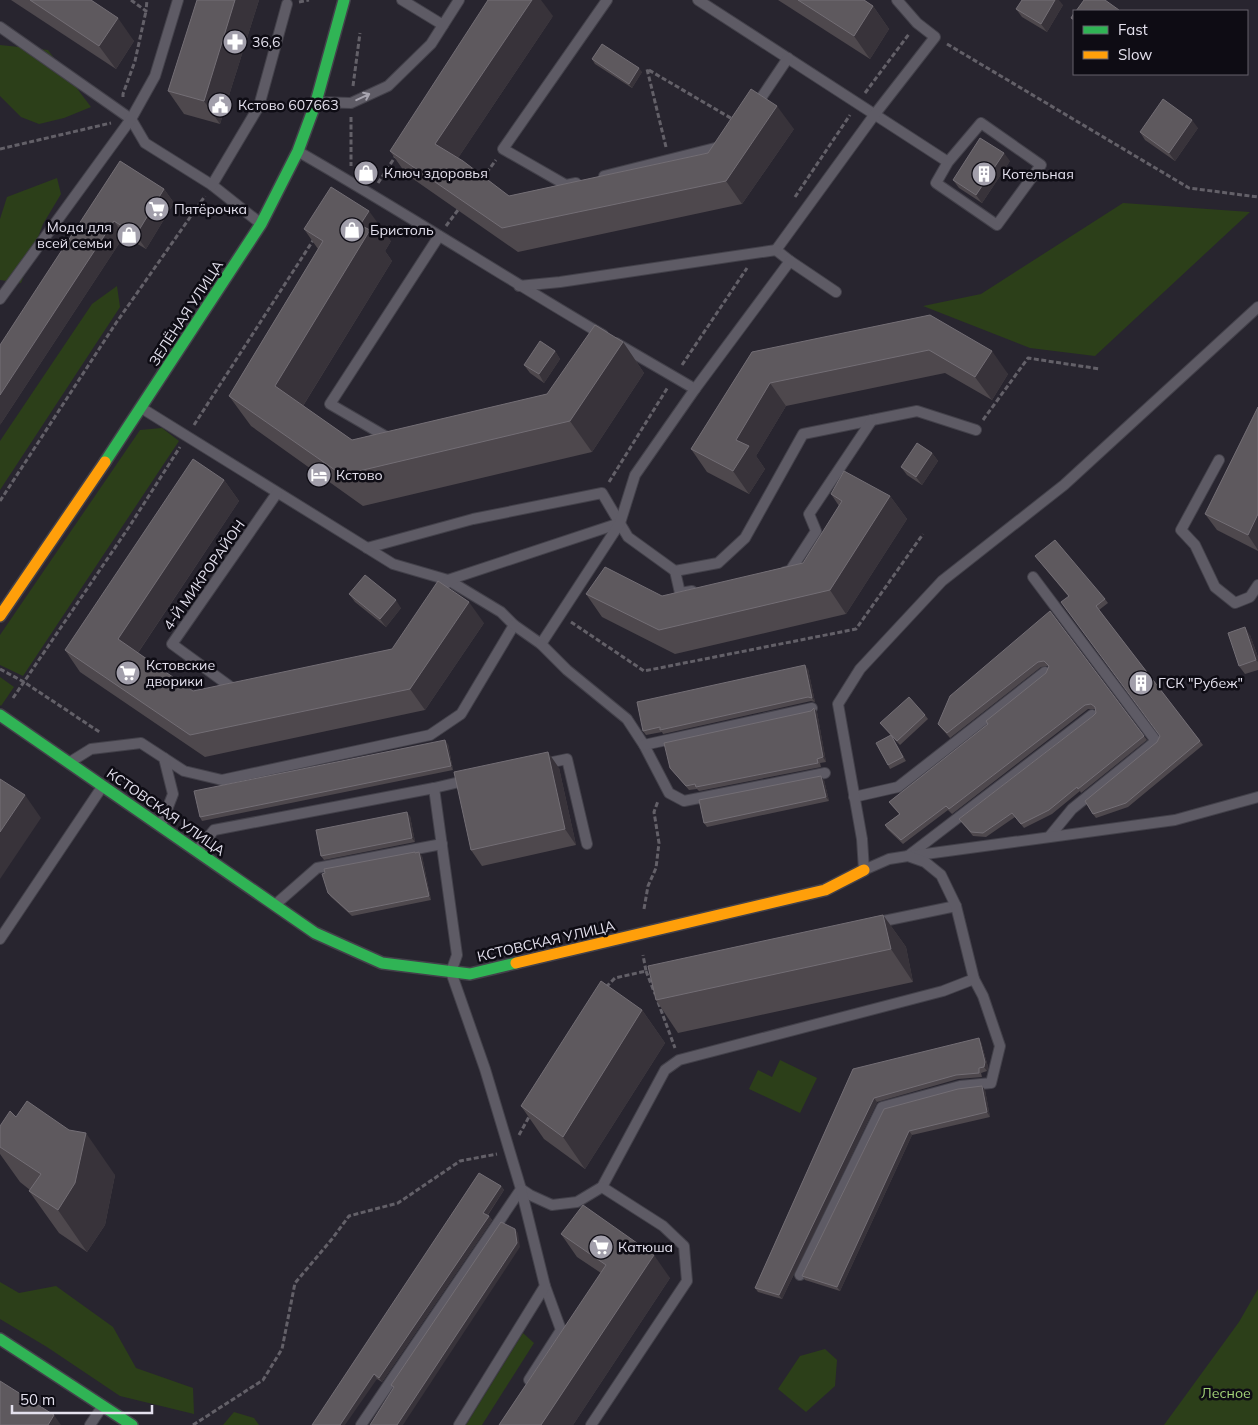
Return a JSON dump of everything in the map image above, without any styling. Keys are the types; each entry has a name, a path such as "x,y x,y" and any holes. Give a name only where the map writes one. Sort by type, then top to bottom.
{"street":[{"name":"ЗЕЛЁНАЯ УЛИЦА","path":"0,616 142,408 261,224 298,151 316,102 344,0"},
{"name":"КСТОВСКАЯ УЛИЦА","path":"1,716 315,933 382,963 470,974 825,890 864,870"},
{"path":"0,1339 132,1425"}],"lane":[{"path":"0,299 131,118 155,76 178,0"},
{"path":"402,0 443,25"},
{"path":"316,102 351,103 388,86 431,44 459,0"},
{"path":"607,0 503,149 566,185 731,144"},
{"path":"698,0 948,162"},
{"path":"519,286 560,282 776,250 874,114 935,37 917,23 897,0"},
{"path":"212,185 259,106 287,4"},
{"path":"0,27 131,118 145,142 212,185 261,224"},
{"path":"743,126 788,58"},
{"path":"981,122 1042,165 997,226 936,183 948,162 981,122"},
{"path":"298,151 439,236 603,341 695,389"},
{"path":"401,438 392,440 330,404 439,236"},
{"path":"776,250 790,262 836,292"},
{"path":"541,644 620,523 635,475 695,389 790,262"},
{"path":"1258,307 1064,484 942,581 860,669 838,704 862,839 864,870 889,859 1175,820 1258,797"},
{"path":"142,408 393,564 446,584 501,612 514,625 541,644 567,670 627,719 644,744 670,793 684,801 825,773"},
{"path":"675,571 718,563 745,538 803,434 917,411 976,430"},
{"path":"772,574 790,570 816,531 809,514 872,420"},
{"path":"1219,460 1181,530 1195,545 1215,587 1235,602 1250,597 1258,585"},
{"name":"4-Й МИКРОРАЙОН","path":"245,688 235,690 172,644 277,493"},
{"path":"368,548 473,520 602,493 628,537 675,571 680,593 699,589"},
{"path":"446,584 620,523"},
{"path":"1032,578 1156,740 1072,808 1050,837"},
{"path":"68,762 91,749 141,743 184,771 222,780 430,735 461,714 514,625"},
{"path":"854,797 898,787 1045,672"},
{"path":"644,744 812,708"},
{"path":"908,856 1092,715"},
{"path":"161,826 173,794 164,758"},
{"path":"529,767 567,759 587,844"},
{"path":"197,851 214,830 482,777"},
{"path":"0,939 102,786"},
{"path":"434,788 457,955 451,972 485,1069 521,1188 545,1286 561,1330 526,1386"},
{"path":"275,905 317,868 442,844"},
{"path":"800,1275 882,1107 960,1086 991,1084 1000,1046 983,996 974,979 956,906 941,875 925,862 908,856"},
{"path":"859,926 956,906"},
{"path":"521,1188 530,1195 552,1205 576,1202 602,1187 665,1070 679,1060 943,991 974,979"},
{"path":"591,1425 687,1281 684,1246 663,1226 602,1187"},
{"path":"361,1425 521,1188"},
{"path":"459,1425 545,1286"},
{"path":"90,1425 103,1406"}],"path":[{"path":"131,0 146,10"},
{"path":"0,149 131,118 123,94 135,61 147,0"},
{"path":"351,182 351,103 361,31"},
{"path":"935,37 1189,188 1258,197"},
{"path":"669,160 647,69 743,126"},
{"path":"479,184 503,149"},
{"path":"371,194 397,154"},
{"path":"0,501 110,331 212,185"},
{"path":"1,716 129,527 319,231"},
{"path":"976,430 1028,358 1100,369"},
{"path":"560,614 644,671 856,629 923,534"},
{"path":"0,670 24,682 119,746"},
{"path":"665,784 654,812 659,843 656,868 648,886 640,934 646,971 679,1060"},
{"path":"602,992 615,978 646,971"},
{"path":"193,1425 262,1380 282,1349 295,1283 349,1216 398,1204 460,1161 510,1152 533,1109"}],"green space":[{"path":"0,45 48,50 91,107 64,118 39,124 21,117 0,96"},
{"path":"57,178 61,194 43,224 21,283 0,280 0,219 7,197"},
{"path":"1123,203 1250,212 1095,356 1030,348 923,306 981,294"},
{"path":"117,286 120,307 0,490 0,441 92,304"},
{"path":"162,428 179,441 23,676 0,665 0,635 140,430"},
{"path":"0,677 14,687 1,706 0,705"},
{"path":"780,1060 817,1078 800,1113 749,1089 758,1070 772,1077"},
{"path":"0,1282 19,1293 56,1286 113,1327 136,1368 193,1388 194,1414 120,1396 47,1347 0,1319"},
{"name":"Лесное","path":"1258,1289 1258,1425 1164,1425 1239,1322"},
{"path":"523,1333 534,1343 482,1425 466,1425"},
{"path":"825,1349 837,1360 835,1386 806,1412 778,1389 800,1356"},
{"path":"234,1412 254,1418 259,1425 223,1425"}],"building":[{"path":"30,0 91,0 118,18 99,46"},
{"path":"197,0 235,0 204,101 168,91"},
{"path":"488,0 532,0 435,144 463,161 509,196 708,153 751,89 777,106 726,181 502,228 390,151"},
{"path":"798,0 864,0 873,6 854,36"},
{"path":"1022,0 1055,0 1041,24 1016,9"},
{"path":"1084,0 1105,0 1119,10 1077,10"},
{"path":"602,44 639,68 629,84 592,59"},
{"path":"1163,99 1192,120 1169,153 1140,132"},
{"name":"Котельная","path":"980,138 1004,153 976,195 953,180"},
{"path":"120,161 164,189 136,235 114,221 0,395 0,345"},
{"path":"331,187 369,211 360,225 370,230 275,386 352,440 547,394 595,325 623,342 570,421 342,475 229,396 323,241 304,229"},
{"path":"930,315 992,351 975,377 929,350 770,383 736,440 749,446 733,471 691,449 752,352"},
{"path":"540,341 555,351 539,374 524,365"},
{"path":"1258,407 1258,514 1248,535 1205,514"},
{"path":"917,443 932,453 916,477 901,467"},
{"path":"193,459 224,480 118,639 193,691 392,649 438,581 469,602 410,689 190,735 65,650"},
{"path":"844,471 890,496 830,590 659,630 586,594 605,567 662,596 803,563 842,501 831,494"},
{"path":"1055,540 1105,599 1096,606 1200,741 1126,803 1093,814 1085,801 1157,742 1160,736 1061,602 1069,596 1035,556"},
{"path":"365,575 396,600 380,619 349,594"},
{"path":"1050,611 1144,736 1049,810 1021,824 1012,813 983,833 971,832 959,819 1096,713 1095,707 1091,704 1085,705 949,809 946,806 901,840 885,825 900,814 889,802 988,724 986,721 1046,673 1049,666 1044,661 1038,662 947,733 938,724 950,696"},
{"path":"1245,627 1256,660 1239,666 1228,633"},
{"path":"805,665 812,698 808,697 660,730 660,727 643,731 637,702"},
{"path":"909,697 925,715 897,741 880,723"},
{"path":"814,708 823,757 817,759 818,763 696,787 695,784 686,786 670,768 664,743 811,711"},
{"path":"891,735 903,757 888,765 876,743"},
{"path":"445,740 451,766 200,817 194,791"},
{"path":"548,752 565,829 471,850 454,772"},
{"path":"821,776 826,797 704,823 699,800"},
{"path":"0,779 25,795 0,832"},
{"path":"407,812 412,838 321,856 316,830"},
{"path":"419,852 429,896 349,912 328,893 322,874 325,873 324,869"},
{"path":"883,915 891,949 656,1000 648,966"},
{"path":"601,981 642,1010 563,1137 521,1106"},
{"path":"979,1038 985,1062 984,1067 979,1068 979,1073 956,1075 874,1098 779,1295 755,1288 853,1069"},
{"path":"982,1086 987,1112 909,1131 837,1287 802,1276 884,1109 958,1089"},
{"path":"27,1101 69,1130 86,1133 75,1183 58,1210 29,1191 41,1174 0,1147 0,1126 10,1111 16,1117"},
{"path":"479,1173 501,1186 483,1213 489,1216 379,1378 374,1374 340,1425 312,1425"},
{"path":"583,1205 654,1255 541,1425 499,1425 606,1265 561,1234"},
{"path":"501,1222 515,1229 517,1243 397,1425 370,1425 394,1387 391,1385"},
{"path":"0,1381 54,1415 48,1425 0,1425"}],"traffic: fast":[{"path":"105,462 261,224 298,151 316,102 344,0"},
{"path":"0,715 315,933 382,963 470,974 516,963"},
{"path":"0,1339 132,1425"}],"traffic: slow":[{"path":"0,616 105,462"},
{"path":"516,963 825,890 864,870"}],"place":[{"name":"36,6","path":"235,42"},
{"name":"Кстово 607663","path":"220,105"},
{"name":"Ключ здоровья","path":"366,173"},
{"name":"Котельная","path":"984,174"},
{"name":"Пятёрочка","path":"157,209"},
{"name":"Бристоль","path":"352,230"},
{"name":"Мода для всей семьи","path":"129,235"},
{"name":"Кстово","path":"319,475"},
{"name":"Кстовские дворики","path":"128,673"},
{"name":"ГСК \"Рубеж\"","path":"1141,683"},
{"name":"Катюша","path":"601,1247"}]}
